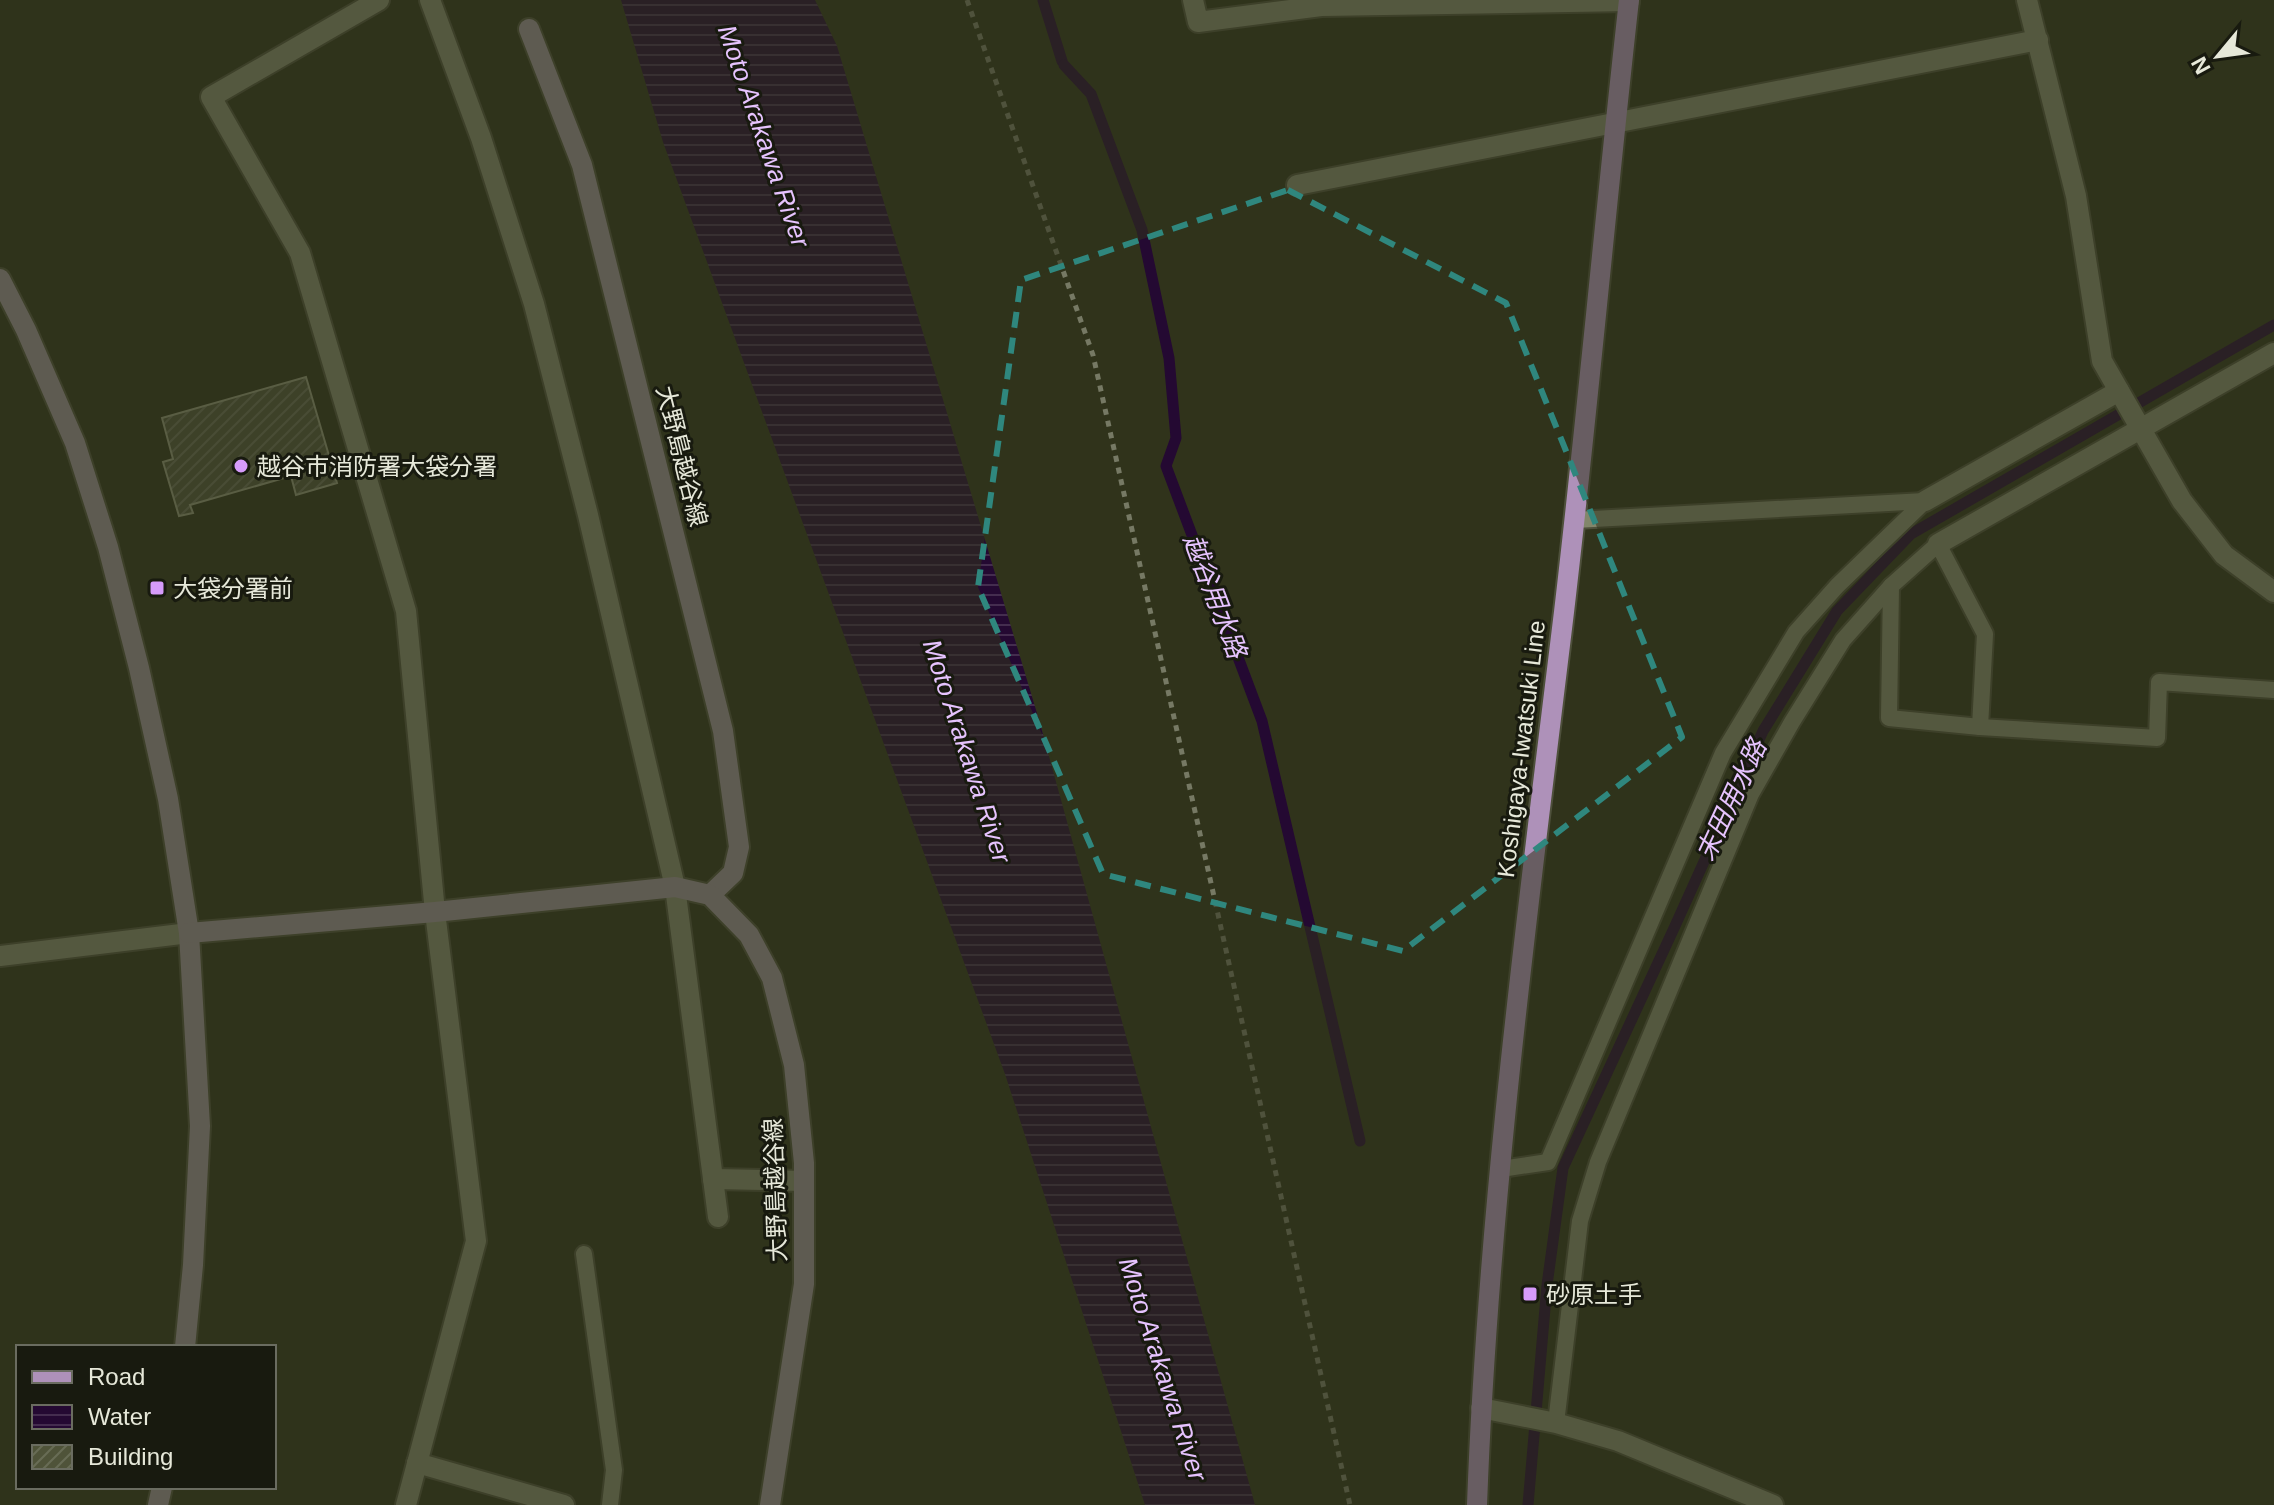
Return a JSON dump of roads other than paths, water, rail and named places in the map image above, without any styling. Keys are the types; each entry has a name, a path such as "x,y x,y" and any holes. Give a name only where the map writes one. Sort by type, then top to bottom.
{"main road":[{"name":"Koshigaya-Iwatsuki Line","path":"1477,1505 1481,1408 1501,1169 1575,520 1629,0"},
{"name":"大野島越谷線","path":"529,29 582,165 723,731 739,847 733,873 710,895 749,935 772,978 794,1065 804,1181 804,1284 770,1505"},
{"path":"0,279 26,330 75,443 108,547 168,799 189,933 200,1126 185,1345"},
{"path":"189,933 675,887 710,895"}],"street":[{"path":"379,0 211,97 300,253 406,611 435,912 476,1241 406,1505"},
{"path":"430,0 481,138 534,304 588,515 675,887 718,1217"},
{"path":"1193,0 1198,22 1321,6 1629,0"},
{"path":"2027,0 2076,196 2102,361 2182,501 2224,555 2274,592"},
{"path":"1297,185 2038,40"},
{"path":"1938,544 2274,353"},
{"path":"1925,501 2119,391"},
{"path":"0,956 189,933"},
{"path":"713,1179 804,1181"},
{"path":"1481,1408 1551,1422 1618,1441 1773,1505"},
{"path":"417,1463 542,1502 564,1505"}],"lane":[{"path":"1575,520 1925,501"},
{"path":"1501,1169 1548,1162 1723,753 1796,632 1837,586 1925,501"},
{"path":"1551,1422 1580,1221 1598,1162 1751,794 1843,640 1891,586 1938,544 1985,634 1980,727"},
{"path":"1891,586 1889,718 2157,738 2159,682 2274,690"},
{"path":"584,1254 614,1470 610,1505"}],"water":[{"name":"Moto Arakawa River","path":"621,0 815,0 837,46 1039,720 1255,1505 1145,1505 1005,1074 663,142"}],"waterway":[{"name":"越谷用水路","path":"1043,0 1062,61"},
{"name":"越谷用水路","path":"1064,65 1091,94 1142,230 1169,358 1176,438 1166,466 1262,721 1360,1141"},
{"name":"末田用水路","path":"1528,1505 1547,1285 1563,1168 1763,731 1837,611 1911,534 2274,325"}],"place":[{"name":"越谷市消防署大袋分署","path":"241,466"},
{"name":"大袋分署前","path":"157,588"},
{"name":"砂原土手","path":"1530,1294"}]}
